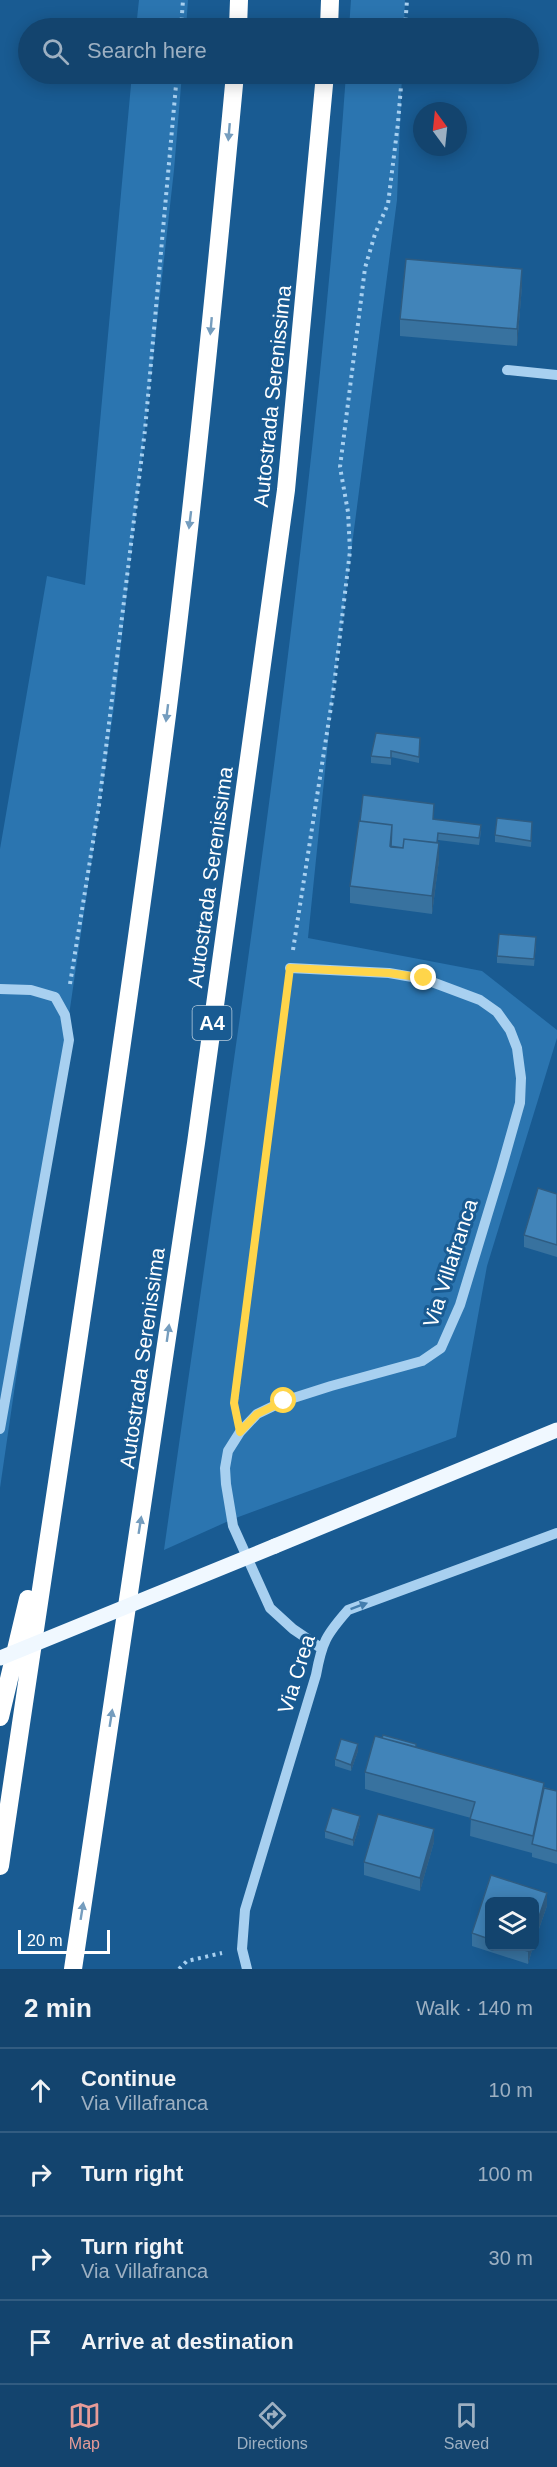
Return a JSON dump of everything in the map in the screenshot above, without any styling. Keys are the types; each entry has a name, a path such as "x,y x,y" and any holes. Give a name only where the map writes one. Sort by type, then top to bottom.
{"highway":[{"path":"238,18 239,0"},
{"path":"329,18 330,0"},
{"path":"0,1866 114,1099 167,714 205,392 234,84"},
{"name":"Autostrada Serenissima","path":"73,1969 194,1155 286,490 324,84"},
{"path":"0,1717 55,1486"}],"main road":[{"path":"0,1658 557,1430"}],"street":[{"path":"507,370 557,375"},
{"name":"Via Villafranca","path":"290,968 389,973 424,978 480,1000 497,1012 510,1030 517,1048 521,1078 520,1103 460,1305 441,1347 422,1360 284,1401 257,1414 240,1432 228,1451 225,1468 232,1526 270,1608 293,1629 321,1647"},
{"path":"0,989 31,990 55,997 65,1015 69,1040 0,1429"},
{"name":"Via Crea","path":"247,1969 242,1949 245,1911 316,1675 321,1647 327,1634 348,1610 557,1533"}],"path":[{"path":"182,18 183,0"},
{"path":"406,18 407,0"},
{"path":"55,997 70,986 99,805 145,430 176,84"},
{"path":"240,1432 234,1403 290,968 333,694 350,550 348,512 340,466 363,279 375,234 388,204 401,84"},
{"path":"179,1969 187,1961 242,1949"}],"shaded area":[{"path":"139,0 188,0 187,18 137,18"},
{"path":"351,0 405,0 404,18 350,18"},
{"path":"131,84 181,84 174,170 114,707 0,1488 0,849 47,576 85,585"},
{"path":"345,84 402,84 397,200 334,683 308,938 482,971 557,1030 557,1038 487,1266 456,1437 233,1519 164,1550 268,813 291,629 331,259"}],"building":[{"path":"406,259 522,269 517,329 400,319"},
{"path":"376,733 420,738 419,757 391,751 391,758 371,756"},
{"path":"363,795 434,804 433,819 481,825 479,838 438,833 437,843 404,839 403,848 391,847 392,825 360,821"},
{"path":"497,818 532,822 531,841 495,835"},
{"path":"359,821 392,825 390,846 403,848 404,839 439,843 432,896 350,886"},
{"path":"499,934 536,937 534,959 497,956"},
{"path":"538,1188 557,1194 557,1245 524,1235"},
{"path":"383,1735 416,1744 416,1747 382,1738"},
{"path":"375,1736 544,1783 533,1836 470,1819 475,1802 365,1772"},
{"path":"341,1739 358,1744 351,1765 335,1759"},
{"path":"544,1788 557,1791 557,1851 532,1844"},
{"path":"332,1808 360,1816 353,1840 325,1831"},
{"path":"378,1814 434,1829 420,1878 364,1862"},
{"path":"491,1875 547,1893 539,1916 539,1897 485,1897 485,1938 472,1933"}],"route":[{"path":"284,1401 257,1414 240,1432 234,1403 290,968 389,973 424,978"}]}
